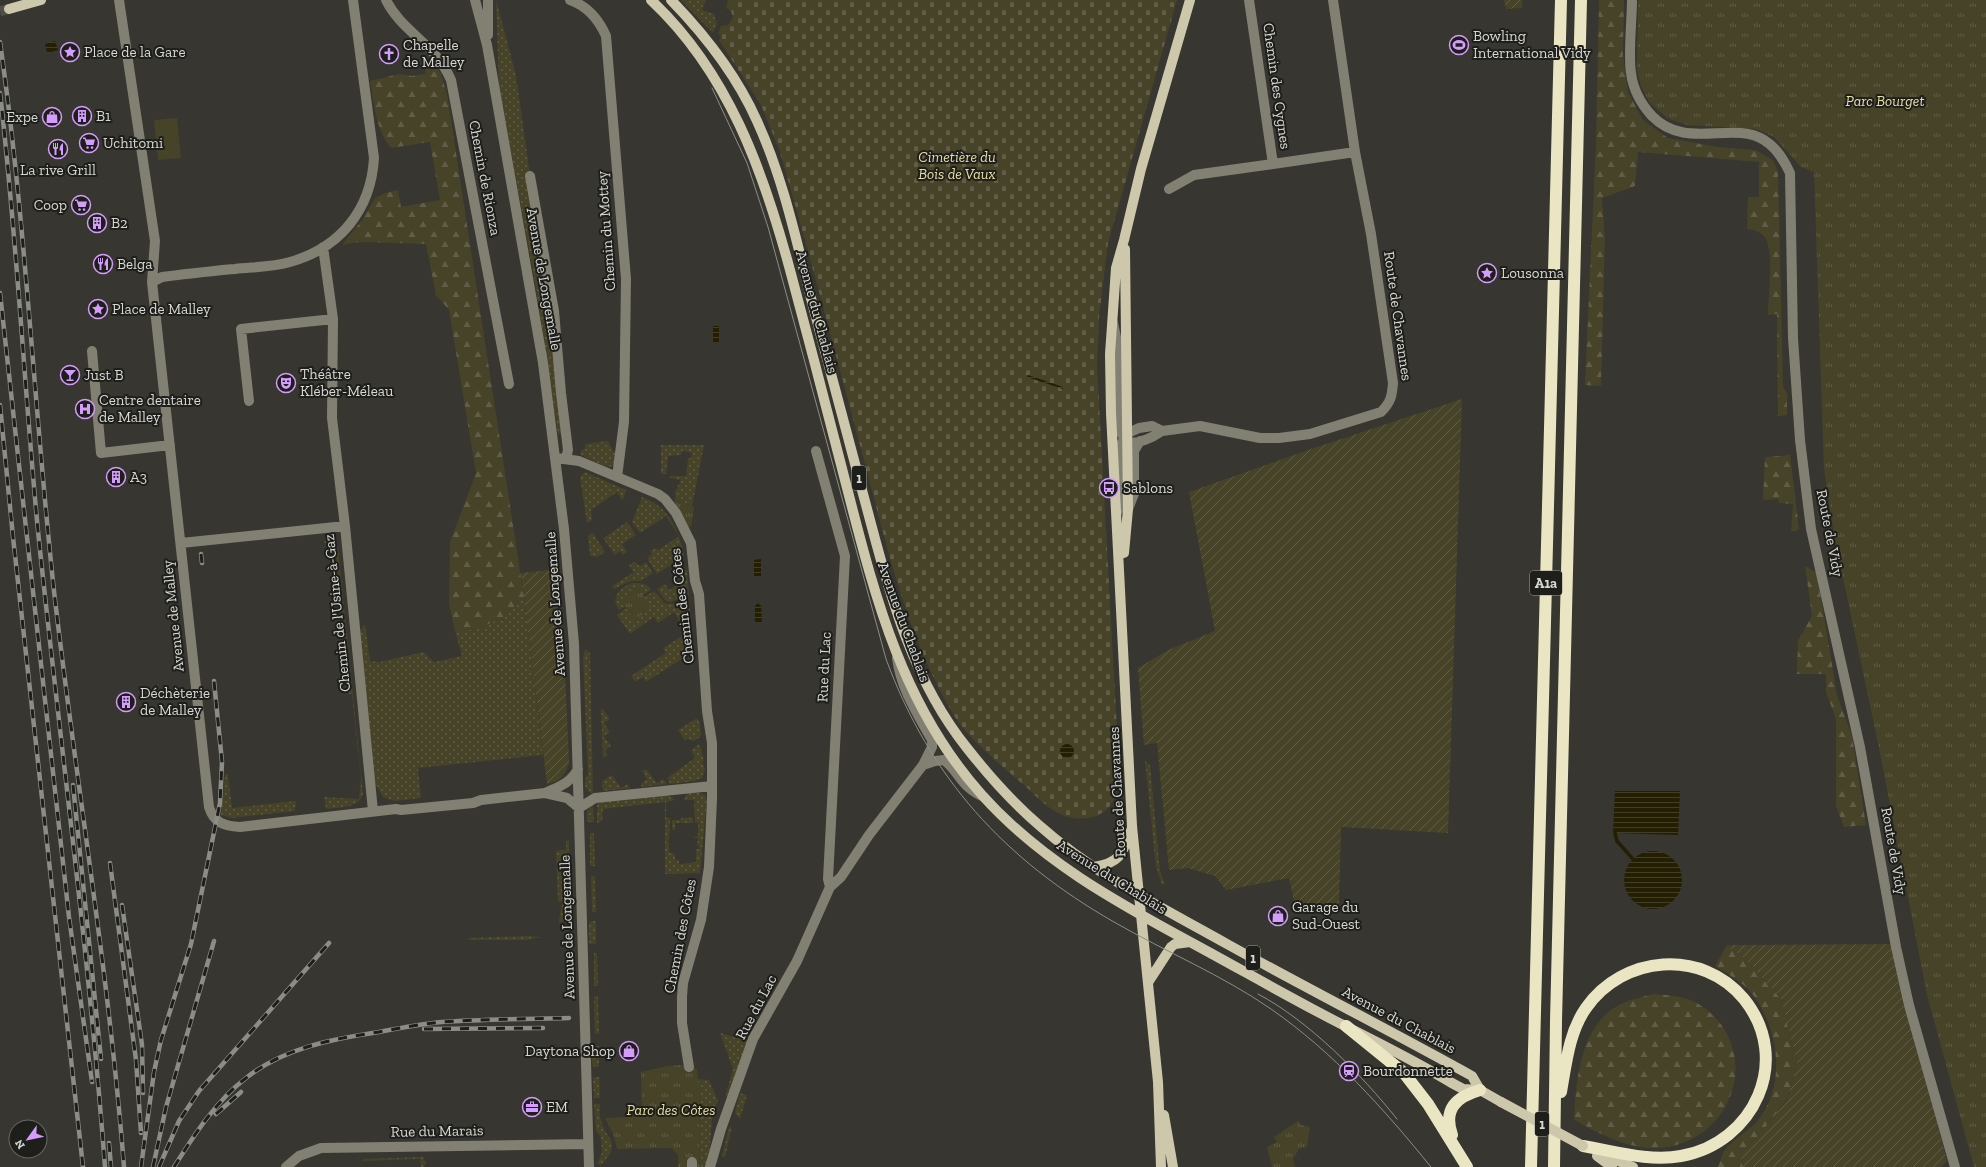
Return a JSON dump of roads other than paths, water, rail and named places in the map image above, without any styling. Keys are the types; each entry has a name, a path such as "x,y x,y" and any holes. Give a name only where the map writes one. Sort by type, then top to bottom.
{"highway":[{"name":"A1a","path":"1531,1167 1561,0"},
{"name":"A1a","path":"1554,1167 1556,1021 1581,0"},
{"path":"1555,1142 1564,1075 1575,1030 1585,1009 1609,984 1640,968 1670,963 1690,966 1708,972 1723,980 1738,993 1750,1008 1758,1024 1764,1044 1765,1063 1758,1099 1748,1116 1736,1130 1723,1141 1706,1149 1672,1158 1649,1157 1583,1146"},
{"path":"1346,1026 1404,1073 1428,1104 1467,1167"},
{"path":"1456,1148 1448,1126 1451,1109 1465,1094 1480,1090"}],"main road":[{"path":"9,9 41,0"},
{"name":"Avenue du Chablais","path":"651,0 685,35 709,67 738,121 777,222 864,553 897,656 912,690 952,757 984,797 1012,825 1047,855 1090,885 1141,915 1463,1089 1480,1090 1583,1146"},
{"name":"Avenue du Chablais","path":"671,0 697,27 729,70 757,120 777,170 887,586 912,656 942,712 964,745 1012,801 1041,827 1094,867 1139,894 1325,998 1472,1076 1480,1090"},
{"name":"Route de Chavannes","path":"1161,1167 1158,1082 1149,981 1132,826 1111,399 1112,316 1116,268 1141,169 1190,0"},
{"name":"Route de Chavannes","path":"1120,572 1125,546 1128,509 1126,438 1128,415 1124,240"},
{"path":"1094,867 1106,865 1115,861 1120,855 1132,826"},
{"path":"1149,981 1171,947 1175,944 1190,942"},
{"name":"Route de Chavannes","path":"1158,1082 1173,1167"},
{"name":"1","path":"1583,1146 1612,1167"},
{"name":"1","path":"1583,1146 1633,1167"}],"street":[{"name":"Avenue de Malley","path":"119,0 155,241 152,282 209,807 217,822 226,826 240,827 373,811"},
{"path":"152,282 162,277 288,262 311,254 323,247 340,235 352,222 361,209 373,176 373,139 353,0"},
{"name":"Chemin de Rionza","path":"386,0 402,24 436,55 451,80 509,384"},
{"name":"Avenue de Longemalle","path":"475,0 487,45 561,458 564,529 574,644 589,1167"},
{"name":"Avenue de Longemalle","path":"487,45 489,19 488,0"},
{"name":"Chemin du Mottey","path":"570,0 578,3 592,14 602,26 606,36 626,279 624,422 617,477"},
{"name":"Chemin des Cygnes","path":"1169,189 1194,175 1273,164 1249,0"},
{"name":"Route de Chavannes","path":"1112,316 1118,342 1119,430 1126,438 1140,441 1162,431 1200,426 1260,438 1296,437 1381,412 1389,404 1392,398 1393,383 1376,265 1355,152 1333,0"},
{"name":"Route de Vidy","path":"1632,0 1631,72 1635,90 1646,110 1658,122 1682,133 1746,134 1763,139 1780,156 1790,173 1794,338 1800,440 1812,529 1860,747 1896,947 1909,1004 1955,1167"},
{"path":"1273,164 1355,152"},
{"path":"530,176 554,311 568,450 561,458"},
{"path":"323,247 333,319 332,418 345,526"},
{"path":"249,402 241,330 333,319"},
{"path":"92,351 101,453 170,445"},
{"path":"1128,415 1139,428"},
{"name":"Route de Chavannes","path":"1117,512 1121,506 1120,446 1126,438 1139,428 1152,426 1162,431"},
{"path":"1128,509 1134,494 1134,451 1140,441"},
{"name":"Rue du Lac","path":"816,451 845,556 828,879 830,887"},
{"name":"Chemin des Côtes","path":"561,458 579,461 658,494 665,499 676,513 691,544 695,581 699,594 707,711 711,724 712,786 708,872 701,920 683,983 682,1023 689,1067"},
{"name":"Chemin de l'Usine-à-Gaz","path":"181,543 345,526 373,811"},
{"name":"Rue du Lac","path":"710,1167 721,1129 753,1039 797,961 830,887 841,877 869,835 923,765 932,747 932,740 905,691 899,676 897,656"},
{"path":"923,765 944,760 966,787 972,792 984,797"},
{"path":"373,811 466,803 545,793 567,783 574,777 578,769"},
{"path":"578,788 584,794 595,798 712,786"},
{"path":"545,793 567,798 579,808 595,798"},
{"name":"Rue du Marais","path":"288,1165 299,1156 321,1148 588,1144"}],"waterway":[{"path":"1615,833 1617,841 1632,858"}],"tunnel":[{"path":"0,11 9,9"}],"tram line":[{"path":"712,88 747,163 768,227 886,659 904,702 925,741 948,778 975,812 1005,842 1038,871 1074,897 1114,922 1233,985 1271,1009 1294,1026 1357,1082 1431,1167"},
{"path":"1258,994 1277,1005 1296,1019 1333,1050 1367,1084 1397,1119"}],"railway":[{"path":"0,42 17,179 54,591 110,1023 124,1167"},
{"path":"0,93 16,257 38,531 83,928 105,1167"},
{"path":"0,293 69,917 92,1082"},
{"path":"0,405 13,537 83,1167"},
{"path":"201,554 202,563"},
{"path":"141,1167 154,1072 161,1040 191,944 220,803 222,762 214,681"},
{"path":"73,785 101,1059"},
{"path":"110,863 136,1060 141,1133"},
{"path":"122,905 142,1045 143,1093"},
{"path":"153,1167 166,1107 214,941"},
{"path":"159,1167 179,1121 199,1091 329,943"},
{"path":"174,1167 206,1119 235,1087 261,1068 292,1052 309,1046 344,1038 410,1026 442,1022 569,1018"},
{"path":"424,1029 543,1028"},
{"path":"216,1114 241,1092"},
{"path":"109,1143 111,1167"}],"place":[{"name":"Bowling International Vidy","path":"1459,45"},
{"name":"Place de la Gare","path":"70,52"},
{"name":"Chapelle de Malley","path":"389,54"},
{"name":"B1","path":"82,116"},
{"name":"Expe","path":"52,117"},
{"name":"Uchitomi","path":"89,143"},
{"name":"La rive Grill","path":"58,149"},
{"name":"Coop","path":"81,205"},
{"name":"B2","path":"97,223"},
{"name":"Belga","path":"103,264"},
{"name":"Lousonna","path":"1487,273"},
{"name":"Place de Malley","path":"98,309"},
{"name":"Just B","path":"70,375"},
{"name":"Théâtre Kléber-Méleau","path":"286,383"},
{"name":"Centre dentaire de Malley","path":"85,409"},
{"name":"A3","path":"116,477"},
{"name":"Sablons","path":"1109,488"},
{"name":"Déchèterie de Malley","path":"126,702"},
{"name":"Garage du Sud-Ouest","path":"1278,916"},
{"name":"Daytona Shop","path":"629,1051"},
{"name":"Bourdonnette","path":"1349,1071"},
{"name":"EM","path":"532,1107"}],"park label":[{"name":"Parc Bourget","path":"1885,101"},
{"name":"Cimetière du Bois de Vaux","path":"957,166"},
{"name":"Parc des Côtes","path":"671,1110"}]}
